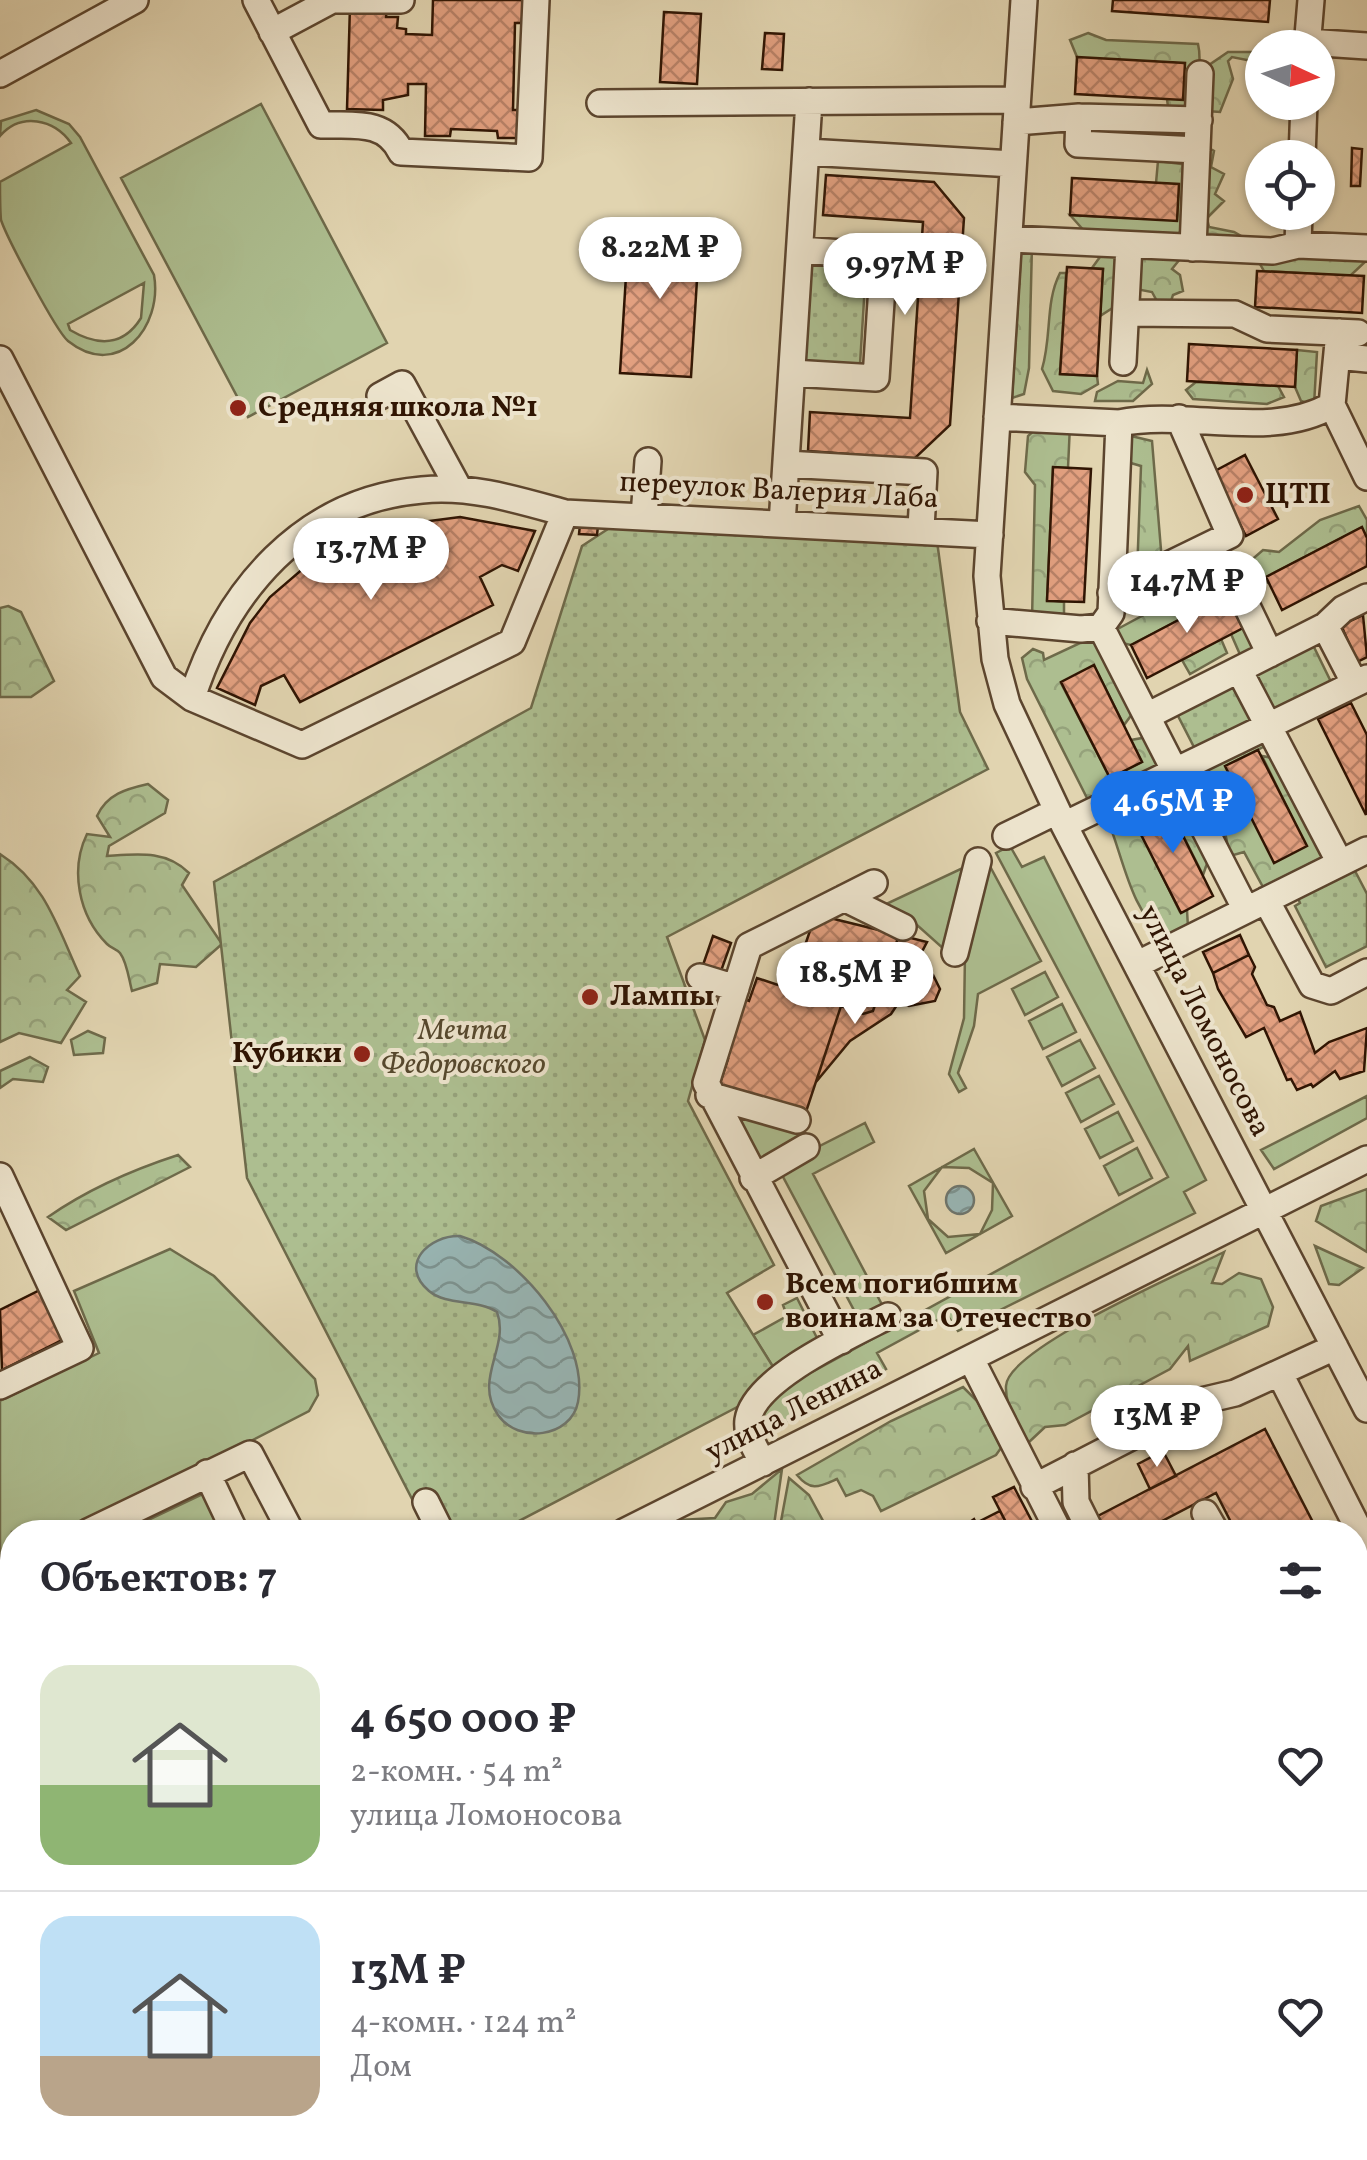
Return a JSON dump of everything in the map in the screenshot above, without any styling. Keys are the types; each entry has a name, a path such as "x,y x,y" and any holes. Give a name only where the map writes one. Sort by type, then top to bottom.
{"street":[{"path":"0,74 135,0"},
{"path":"256,0 320,125 380,128 394,137 402,152 529,158 536,0"},
{"path":"272,32 332,0 401,0"},
{"name":"улица Ломоносова","path":"1024,0 990,534 990,621 1007,704 1060,818 1367,1410"},
{"path":"1308,30 1310,0"},
{"path":"1335,45 1367,46"},
{"path":"1194,248 1200,74"},
{"path":"782,524 809,102"},
{"path":"600,103 809,102 1198,120"},
{"path":"1079,116 1078,144 1198,150"},
{"path":"807,152 1013,164"},
{"path":"1298,230 1298,245"},
{"path":"1009,239 1273,251 1298,245 1367,248"},
{"path":"1123,362 1129,244"},
{"path":"792,373 876,378 884,256 800,250"},
{"path":"1126,313 1236,314 1267,329 1344,340 1367,359"},
{"path":"1344,340 1332,404 1367,477"},
{"path":"0,359 164,678 192,698 302,745 512,642 565,513"},
{"path":"380,396 402,384 459,490"},
{"path":"996,417 1268,422 1312,416 1332,404"},
{"path":"1112,593 1230,535 1179,418"},
{"path":"990,621 1080,629 1101,627 1111,613 1119,422"},
{"path":"644,517 648,460"},
{"path":"786,464 924,472 922,529"},
{"name":"переулок Валерия Лаба","path":"192,698 224,618 272,558 332,518 376,500 420,490 502,495 565,513 990,534"},
{"path":"1146,716 1325,626 1343,609 1367,597"},
{"path":"1243,598 1270,654"},
{"path":"1006,836 1175,771 1364,680 1325,626"},
{"path":"1101,627 1175,771 1256,905 1312,985 1331,991 1367,972"},
{"path":"1138,964 1358,860 1268,726 1238,670"},
{"path":"955,953 978,861"},
{"path":"841,1340 706,1083 749,946 874,883"},
{"path":"844,898 903,927"},
{"path":"700,977 736,988"},
{"path":"709,1095 797,1120"},
{"path":"754,1178 806,1147"},
{"name":"улица Ленина","path":"652,1520 1367,1159"},
{"path":"0,1176 80,1348 0,1386"},
{"path":"764,1463 751,1440 748,1421 755,1400 790,1372 888,1316"},
{"path":"1034,1487 1201,1401 1280,1374 1335,1347"},
{"path":"971,1359 1052,1520"},
{"path":"1280,1374 1350,1520"},
{"path":"112,1520 250,1454 285,1520"},
{"path":"1076,1465 1076,1502 1085,1520"},
{"path":"207,1473 229,1520"},
{"path":"426,1502 435,1520"}],"green space":[{"path":"1088,33 1106,40 1198,44 1193,111 1169,114 1167,99 1077,57 1070,40"},
{"path":"1228,52 1245,52 1245,60 1232,57 1228,61 1233,79 1220,112 1207,111 1209,65"},
{"path":"261,104 387,343 248,417 121,178"},
{"path":"36,110 69,124 80,137 154,275 155,294 144,329 120,351 104,355 86,352 68,341 32,284 1,220 0,182 71,143 56,128 37,121 8,128 0,136 1,121","holes":["144,283 141,318 126,334 109,341 80,335 70,330 68,324"]},
{"path":"1207,147 1214,151 1211,167 1224,174 1215,194 1224,201 1207,218 1209,227 1234,232 1250,241 1206,239"},
{"path":"1158,161 1189,165 1181,238 1087,234 1070,215 1177,220 1179,185 1156,183"},
{"path":"1032,245 1029,368 1024,394 1012,398 1021,254"},
{"path":"1105,250 1120,252 1114,307 1100,316 1103,269 1092,268"},
{"path":"1136,252 1184,254 1172,269 1180,275 1183,291 1173,295 1170,304 1158,303 1152,292 1136,289"},
{"path":"1300,252 1367,260 1350,276 1264,271 1256,257"},
{"path":"810,265 866,268 860,364 803,361"},
{"path":"1060,273 1066,273 1060,374 1097,376 1098,384 1081,394 1053,391 1042,369 1052,296"},
{"path":"1297,350 1317,352 1314,405 1301,401 1295,387"},
{"path":"1147,370 1152,384 1133,401 1095,401 1097,392 1118,381 1143,383"},
{"path":"1196,382 1278,386 1284,397 1267,404 1193,399 1186,390"},
{"path":"1040,425 1070,425 1068,468 1053,468 1047,600 1064,602 1064,620 1032,620 1035,485 1025,472 1028,436"},
{"path":"1127,435 1152,441 1162,562 1137,574 1141,466 1124,461"},
{"path":"1359,506 1367,520 1367,538 1361,528 1266,577 1269,583 1252,579 1248,563 1263,550 1279,552 1320,520"},
{"name":"Мечта Федоровского","path":"611,527 937,541 960,712 988,769 667,937 705,1040 688,1101 774,1265 727,1293 775,1370 743,1404 521,1520 423,1520 247,1178 214,882 531,708 582,546"},
{"path":"1210,567 1230,569 1239,584 1231,589 1259,651 1242,659 1231,634 1243,627 1226,596 1131,645 1122,643 1112,632 1203,583"},
{"path":"8,606 21,612 54,681 31,697 0,697 0,608"},
{"path":"1221,639 1227,653 1190,674 1182,660"},
{"path":"1102,641 1135,710 1124,725 1094,666 1061,683 1110,778 1142,762 1131,740 1148,737 1163,764 1090,804 1027,679 1022,658 1033,649 1043,653 1044,660 1080,643"},
{"path":"1311,641 1334,688 1273,718 1250,671"},
{"path":"1232,682 1251,720 1195,749 1175,710"},
{"path":"1256,737 1269,744 1226,766 1306,846 1262,756 1278,759 1325,852 1319,861 1263,887 1244,852 1230,856 1220,809 1200,764"},
{"path":"1169,781 1209,858 1203,875 1165,800 1133,816 1180,912 1187,910 1188,928 1166,940 1135,897 1105,813"},
{"path":"148,784 168,800 165,813 109,846 107,856 151,855 180,866 189,873 182,885 222,944 196,967 160,964 157,983 132,991 122,957 97,932 83,906 79,862 87,834 110,837 97,816 106,802"},
{"path":"1010,846 1022,867 1044,857 1206,1180 1184,1192 1195,1213 958,1331 947,1315 877,1353 886,1369 768,1432 760,1431 764,1409 783,1388 1168,1177 996,853"},
{"path":"0,854 40,893 80,976 67,990 86,1002 61,1043 19,1033 0,1042"},
{"path":"985,857 1041,961 978,994 974,1026 958,1073 966,1088 959,1092 949,1074 964,1018 965,954"},
{"path":"967,866 946,951 907,916 884,905"},
{"path":"1354,869 1367,894 1367,946 1326,967 1295,906 1300,903 1298,898"},
{"path":"1045,972 1058,997 1025,1015 1012,989"},
{"path":"1062,1004 1076,1032 1043,1049 1029,1021"},
{"path":"88,1031 105,1038 103,1053 74,1055 71,1040"},
{"path":"1080,1040 1095,1068 1062,1086 1047,1057"},
{"path":"30,1057 48,1067 43,1082 13,1079 0,1088 0,1071"},
{"path":"1099,1076 1114,1104 1081,1122 1066,1093"},
{"path":"1367,1096 1367,1118 1274,1169 1261,1150"},
{"path":"724,1111 804,1135 753,1163"},
{"path":"1118,1112 1133,1141 1100,1158 1085,1129"},
{"path":"865,1123 874,1142 813,1174 888,1316 864,1329 781,1173 804,1154"},
{"path":"1137,1148 1152,1178 1119,1195 1104,1166"},
{"path":"974,1149 1012,1216 980,1234 992,1210 993,1183 969,1168 942,1167"},
{"path":"178,1155 190,1167 66,1230 48,1217 111,1181"},
{"path":"942,1167 924,1191 928,1219 948,1237 980,1234 946,1253 909,1186"},
{"path":"1367,1189 1367,1252 1316,1221 1321,1206"},
{"path":"1315,1246 1363,1268 1339,1285 1329,1284"},
{"path":"170,1249 214,1276 315,1379 318,1395 309,1411 97,1520 0,1520 0,1401 99,1353 74,1291"},
{"path":"1224,1252 1212,1283 1222,1284 1239,1273 1261,1279 1273,1307 1268,1326 1190,1361 1188,1346 1170,1369 1065,1425 1045,1427 1028,1443 1008,1401 1006,1386 1014,1370 1066,1332"},
{"path":"797,1298 819,1342 775,1370 753,1335 787,1316 783,1305"},
{"path":"963,1387 977,1401 1001,1448 996,1455 881,1511 873,1496 861,1490 846,1496 837,1479 816,1486 797,1475 891,1421"},
{"path":"782,1469 775,1520 680,1520 715,1518 726,1502 752,1494"},
{"path":"789,1478 809,1495 823,1520 781,1520"},
{"path":"211,1490 216,1520 148,1520"}],"water":[{"path":"960,1186 970,1190 974,1200 970,1210 960,1214 950,1210 946,1200 950,1190"},
{"path":"460,1236 505,1260 526,1279 561,1326 579,1377 578,1402 573,1414 555,1430 518,1430 498,1415 491,1402 490,1376 500,1325 497,1312 436,1296 420,1281 416,1271 421,1253 438,1241"}],"building":[{"path":"433,0 527,0 527,23 515,23 513,110 522,110 521,138 498,138 497,131 451,129 450,136 425,136 426,84 408,84 408,95 383,100 383,110 347,109 350,6 387,7 386,17 398,17 397,28 406,29 406,34 432,35"},
{"path":"1113,0 1270,0 1268,22 1112,11"},
{"path":"664,12 701,14 697,84 660,82"},
{"path":"765,33 784,34 782,70 762,69"},
{"path":"1077,57 1185,63 1183,100 1075,94"},
{"path":"1352,148 1362,149 1360,186 1351,186"},
{"path":"826,175 934,182 964,218 950,425 914,459 808,451 810,412 910,418 923,222 823,215"},
{"path":"1072,178 1179,184 1177,221 1070,215"},
{"path":"629,227 700,231 691,377 620,373"},
{"path":"1067,267 1103,269 1097,376 1060,374"},
{"path":"1257,271 1364,276 1362,313 1255,307"},
{"path":"1189,344 1297,350 1295,387 1187,381"},
{"name":"ЦТП","path":"1245,455 1278,519 1246,536 1213,472"},
{"path":"1053,467 1091,469 1084,602 1047,601"},
{"path":"460,517 535,531 518,571 502,565 480,577 493,605 300,702 284,675 261,686 255,705 217,688 250,623 270,597 320,554 384,527"},
{"path":"580,525 598,526 597,535 579,534"},
{"path":"1362,527 1367,538 1367,566 1282,610 1266,577"},
{"path":"1226,595 1243,628 1147,678 1131,645"},
{"path":"1363,615 1367,657 1357,662 1341,625"},
{"path":"1094,665 1142,762 1110,778 1061,682"},
{"path":"1351,703 1367,735 1366,815 1318,719"},
{"path":"1258,750 1307,846 1274,863 1225,766"},
{"path":"1165,800 1213,896 1181,913 1132,817"},
{"path":"830,918 899,935 873,1011 863,1014 841,1006 805,1115 719,1086 728,1059 722,1057 741,998 749,1001 757,978 790,989 812,925"},
{"path":"899,935 927,942 916,963 894,951"},
{"path":"1240,935 1249,955 1213,973 1203,952"},
{"path":"713,936 731,943 721,971 703,965"},
{"path":"894,951 933,975 940,989 935,1001 909,1006 879,992"},
{"path":"1249,955 1255,967 1252,974 1267,1005 1274,1007 1280,1021 1300,1012 1315,1053 1329,1042 1367,1028 1364,1071 1340,1079 1335,1071 1313,1087 1311,1084 1297,1090 1291,1079 1287,1080 1264,1028 1246,1037 1213,973"},
{"path":"879,992 899,1002 891,1014 850,1041 816,1082 841,1006 863,1014 873,1011"},
{"path":"42,1289 66,1338 2,1370 0,1310"},
{"path":"1265,1429 1312,1520 1230,1520 1216,1493 1164,1520 1094,1518"},
{"path":"1163,1451 1176,1476 1150,1489 1138,1464"},
{"path":"1014,1487 1031,1520 1005,1520 993,1497"},
{"path":"1000,1511 1005,1520 982,1520"}],"place":[{"name":"Средняя школа №1","path":"238,408"},
{"name":"ЦТП","path":"1245,495"},
{"name":"Лампы","path":"590,997"},
{"name":"Кубики","path":"362,1054"},
{"name":"Всем погибшим воинам за Отечество","path":"765,1302"}]}
